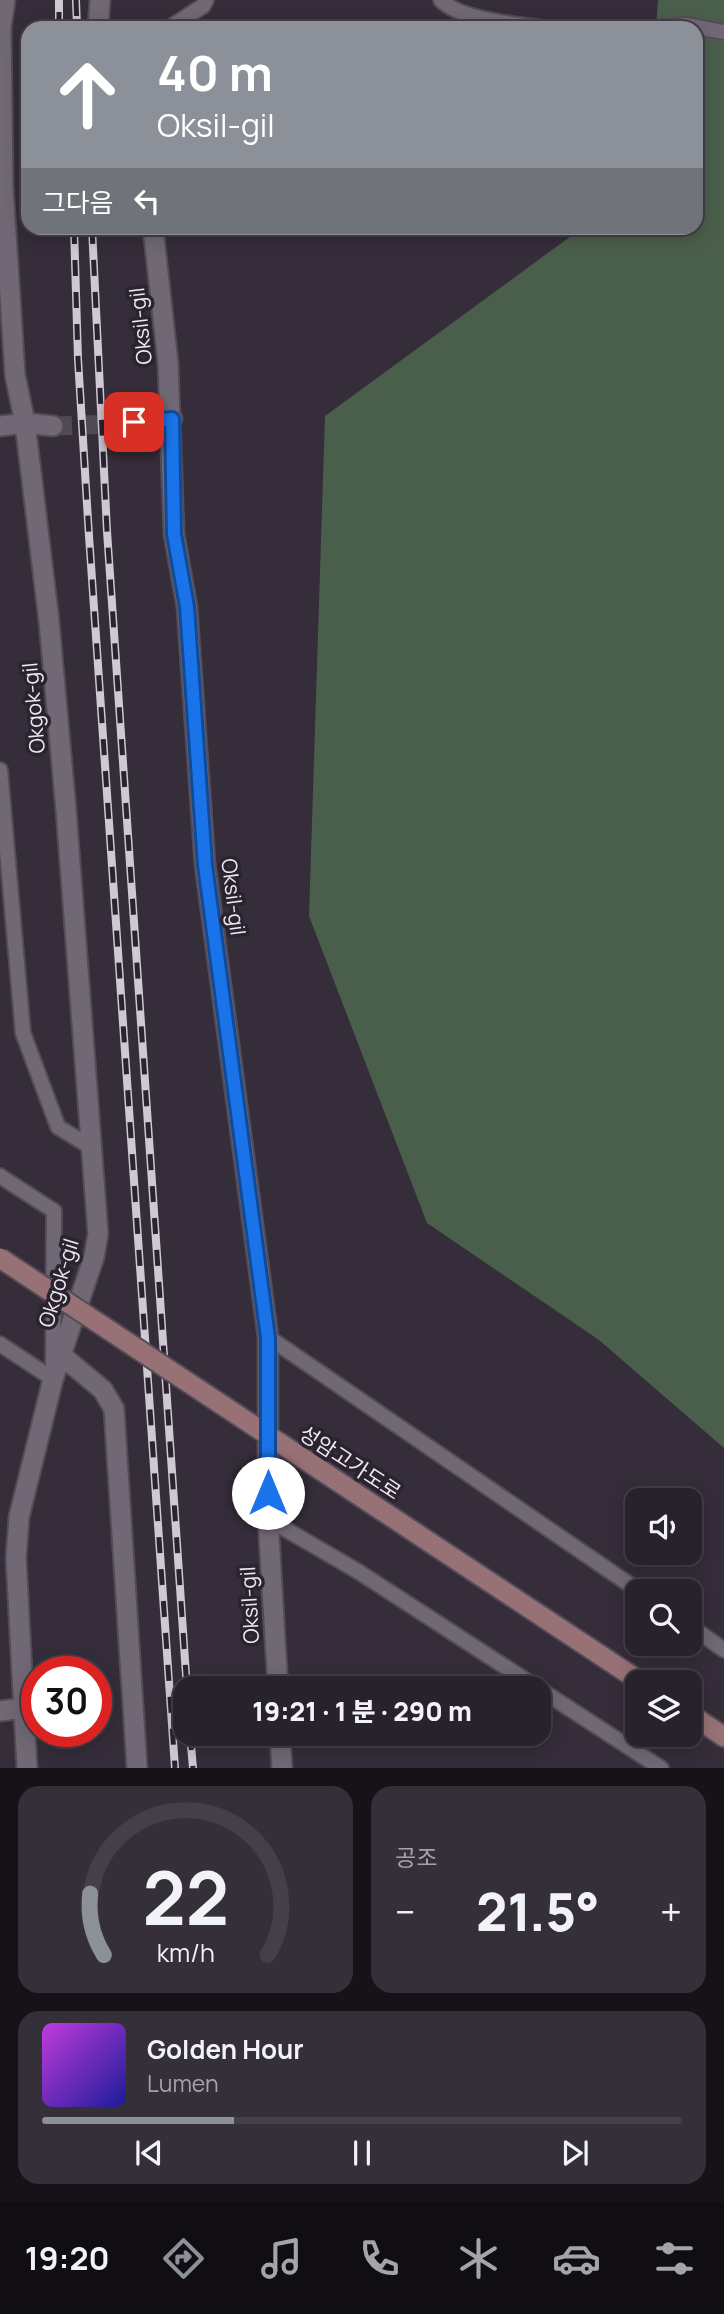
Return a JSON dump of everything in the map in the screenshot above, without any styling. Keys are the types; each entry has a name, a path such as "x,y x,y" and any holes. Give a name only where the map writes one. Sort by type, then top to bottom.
{"main road":[{"name":"성암고가도로","path":"0,1258 625,1672"},
{"path":"702,1722 724,1737"}],"street":[{"name":"Okgok-gil","path":"5,0 0,28 1,195 15,375 24,424 49,621 66,810 96,1245 53,1379 19,1517 16,1558 21,1665"},
{"path":"98,21 100,0"},
{"name":"Oksil-gil","path":"154,235 172,419 174,534 187,607 205,865 268,1338 268,1520 277,1676"},
{"path":"116,424 172,419"},
{"path":"0,426 53,426"},
{"path":"61,1355 103,1390 114,1409 138,1768"},
{"path":"0,1711 21,1708"},
{"path":"281,1746 282,1768"},
{"name":"Okgok-gil","path":"26,1747 27,1768"}],"lane":[{"path":"178,21 206,0"},
{"path":"441,0 448,8 501,21"},
{"path":"703,28 724,32"},
{"path":"0,770 23,1033 58,1127 91,1147"},
{"path":"0,1175 54,1211 53,1379"},
{"path":"268,1338 625,1581"},
{"path":"0,1344 53,1379"},
{"path":"268,1520 359,1572 661,1768"},
{"path":"702,1634 724,1650"}],"green space":[{"path":"658,0 724,0 724,1448 599,1340 427,1223 309,916 325,416 572,235 703,235 703,21 656,21"}],"tunnel":[{"path":"53,426 116,424"}],"railway":[{"path":"59,0 59,21"},
{"path":"76,0 77,21"},
{"path":"74,235 78,359 89,536 175,1768"},
{"path":"92,235 107,531 186,1676"},
{"path":"191,1746 193,1768"}],"route":[{"path":"134,422 172,419 174,534 187,607 205,865 268,1338 268,1493"}]}
